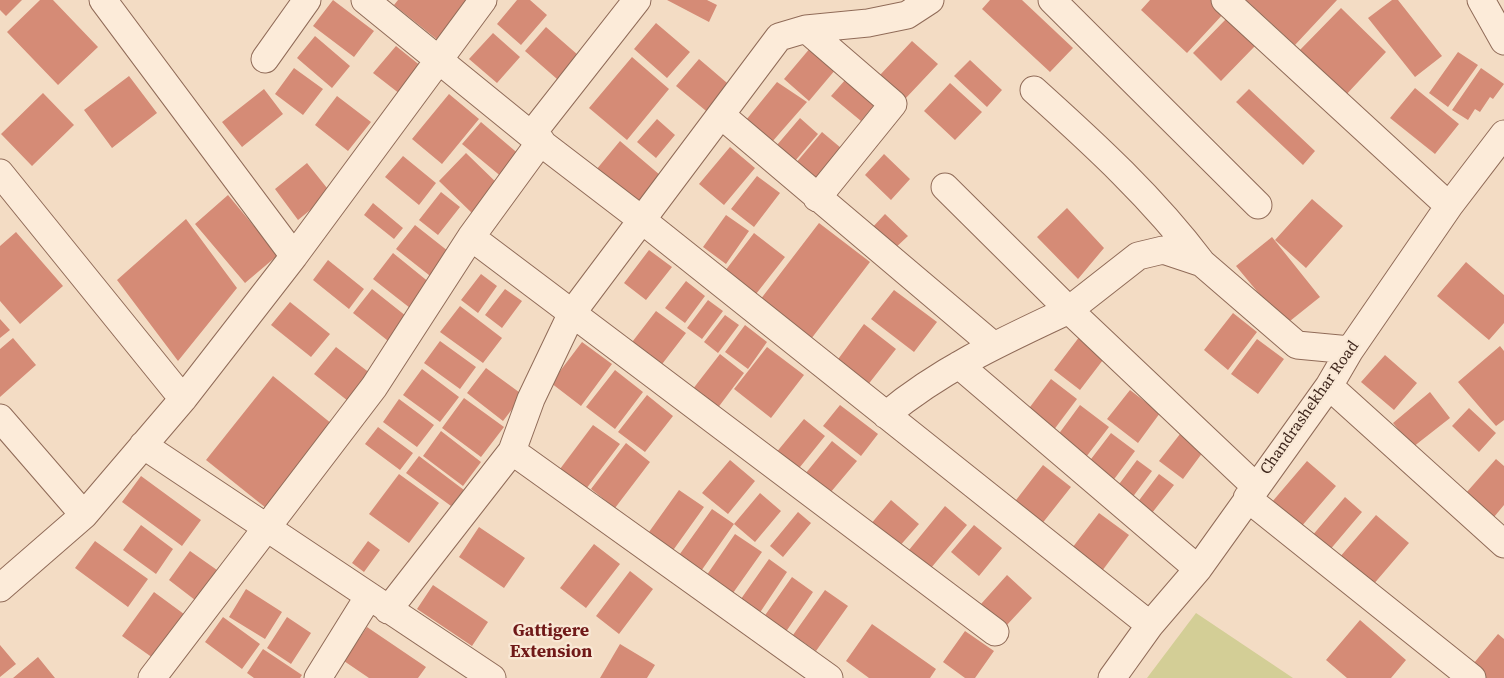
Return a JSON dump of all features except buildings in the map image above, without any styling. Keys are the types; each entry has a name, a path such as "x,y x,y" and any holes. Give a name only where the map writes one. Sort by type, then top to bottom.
{"street":[{"path":"103,0 294,256"},
{"path":"265,59 307,0"},
{"path":"365,0 1150,625"},
{"path":"0,588 84,515 183,399 294,256 483,0"},
{"path":"152,678 374,387 536,138 637,0"},
{"path":"318,678 379,603 512,451 531,399 572,312 779,37 806,28 868,23 907,15 930,0"},
{"path":"1052,0 1258,205"},
{"path":"1225,0 1449,206"},
{"path":"1480,0 1504,41"},
{"path":"806,28 893,104 817,198"},
{"path":"1034,90 1116,164 1202,262 1297,345 1350,350"},
{"path":"722,115 994,346"},
{"name":"Chandrashekhar Road","path":"1112,678 1150,625 1197,569 1329,386 1350,350 1449,206 1504,134"},
{"path":"0,173 183,399"},
{"path":"945,188 1251,492 1472,678"},
{"path":"471,237 995,632"},
{"path":"886,415 910,395 959,365 1069,310 1138,256 1163,250 1202,262"},
{"path":"959,365 1197,569"},
{"path":"1329,386 1504,544"},
{"path":"0,418 84,515"},
{"path":"143,445 266,530 492,678"},
{"path":"512,451 814,673"}],"shaded area":[{"path":"1196,613 1293,678 1147,678"}],"district":[{"name":"Gattigere Extension","path":"551,641"}]}
